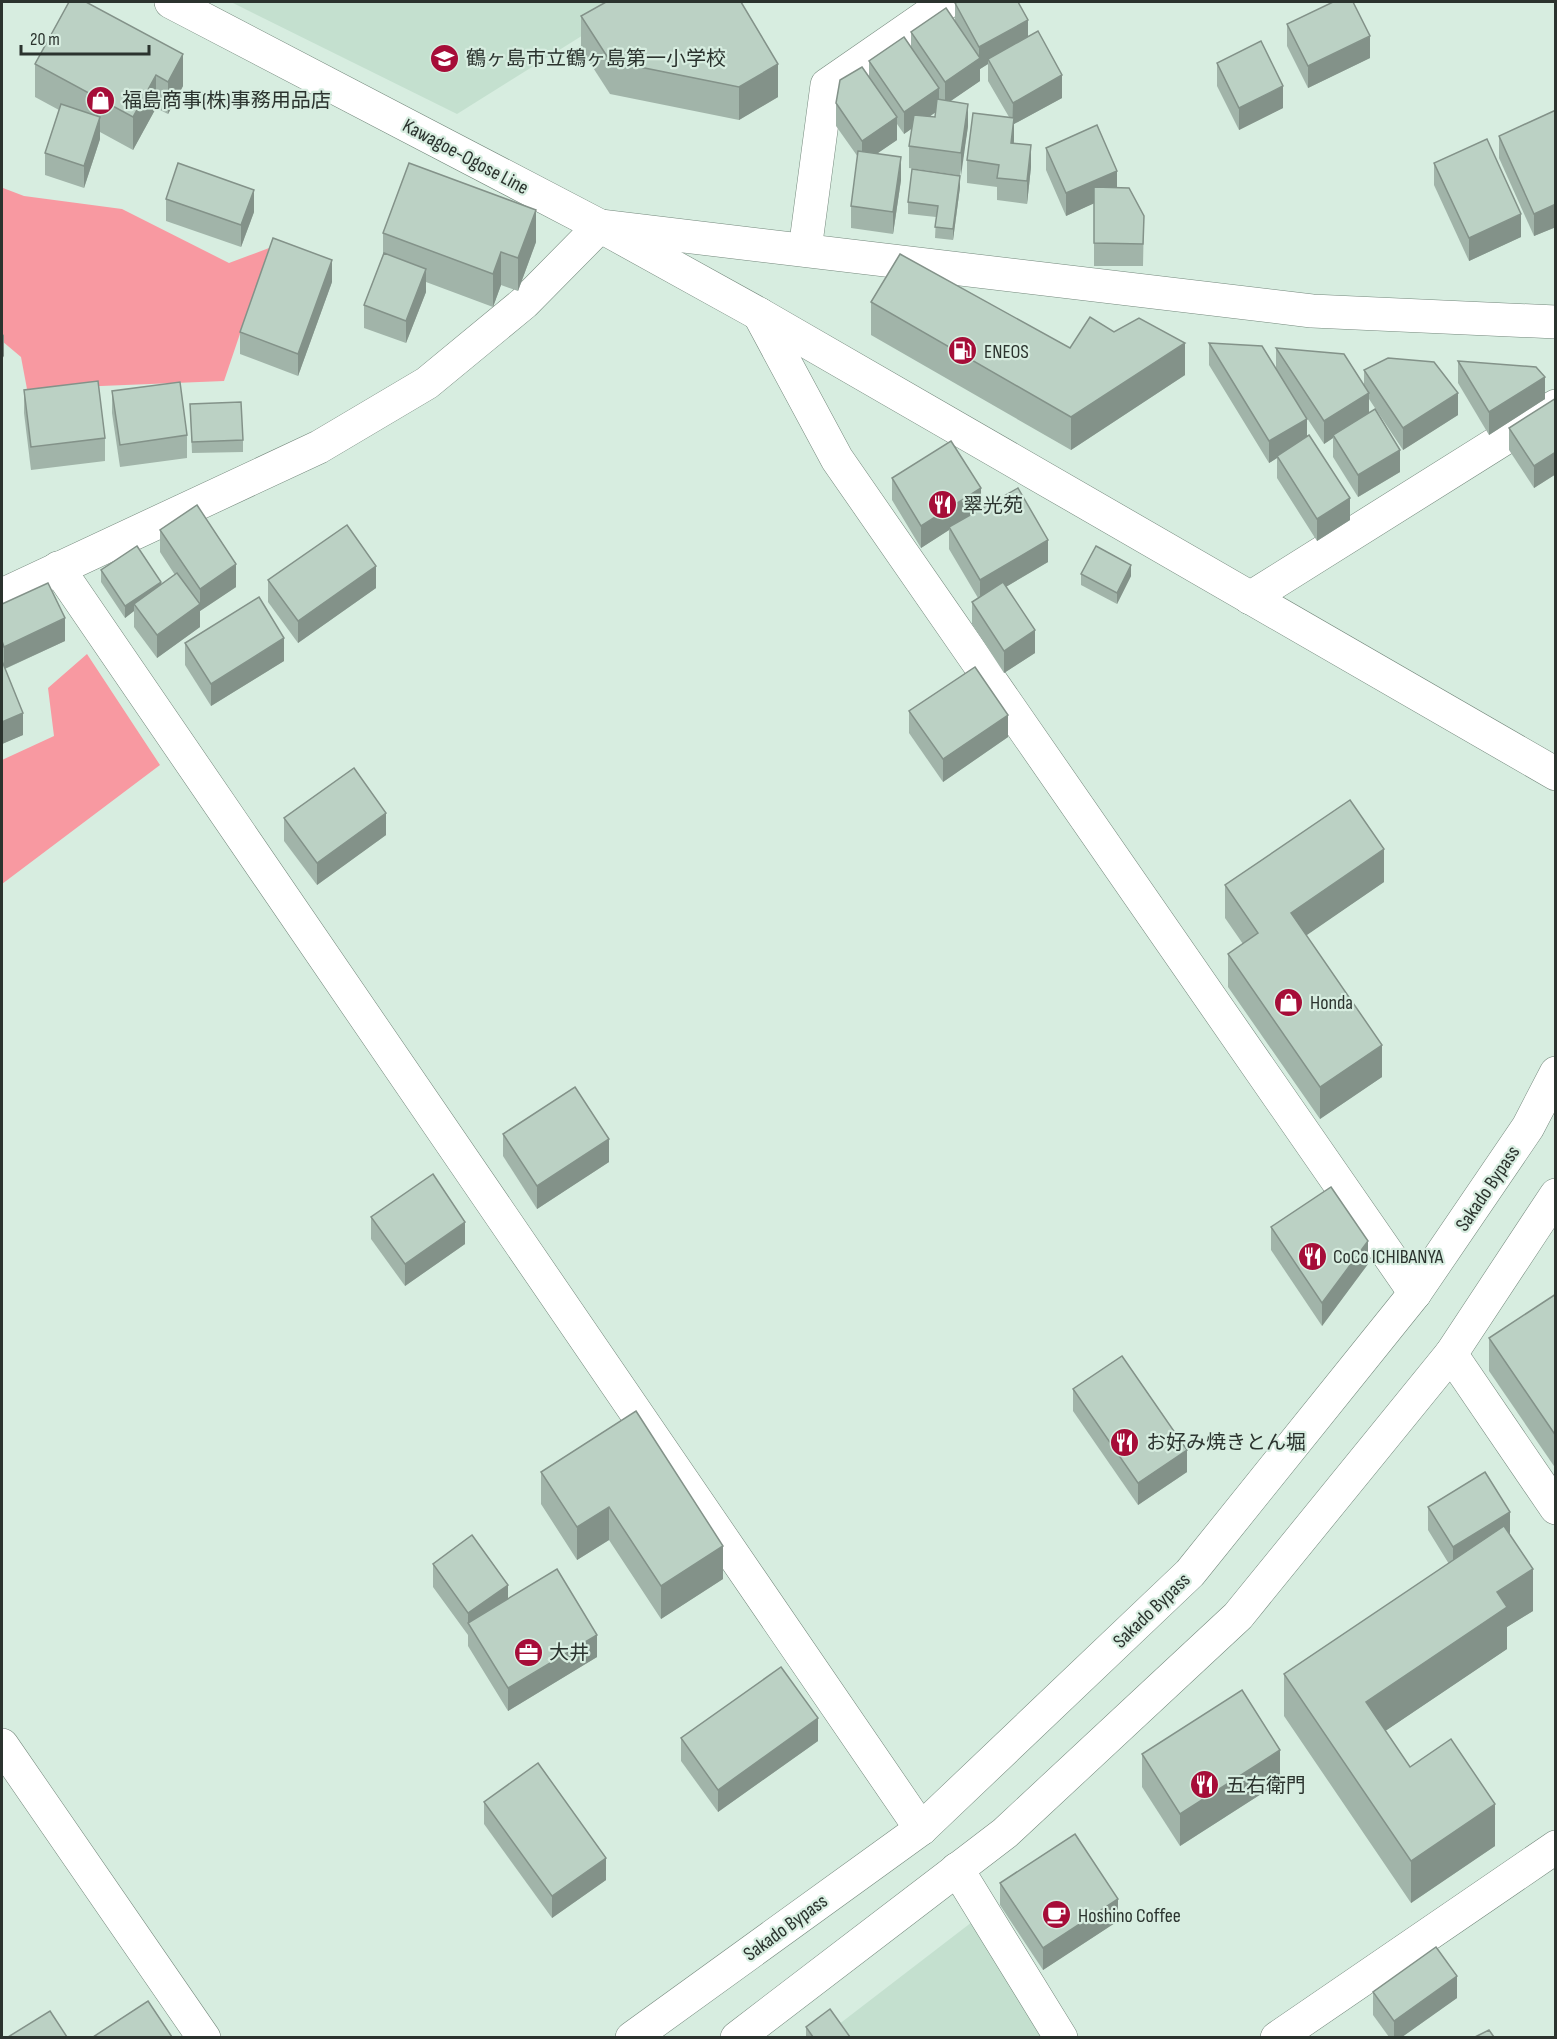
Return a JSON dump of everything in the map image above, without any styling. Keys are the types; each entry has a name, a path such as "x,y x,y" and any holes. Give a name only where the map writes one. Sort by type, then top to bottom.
{"main road":[{"name":"Kawagoe-Ogose Line","path":"171,2 600,226 759,314 1556,774"},
{"path":"805,249 827,85 947,2"},
{"path":"2,595 319,447 427,382 524,303 600,226 1312,311 1556,322"},
{"path":"759,314 837,459 1415,1293"},
{"path":"1251,598 1556,406"},
{"path":"58,568 921,1829"},
{"name":"Sakado Bypass","path":"632,2037 921,1829 1190,1573 1415,1293 1527,1127 1556,1073"},
{"path":"737,2037 1005,1833 1238,1616 1451,1354 1556,1195"},
{"path":"1451,1354 1556,1508"},
{"path":"2,1745 204,2037"},
{"path":"1277,2037 1556,1847"},
{"path":"957,1869 1061,2037"}],"shaded area":[{"name":"鶴ヶ島市立鶴ヶ島第一小学校","path":"231,2 636,2 457,114"},
{"path":"3,188 24,196 122,209 229,263 269,248 224,381 27,389 21,357 2,341"},
{"path":"87,654 160,765 2,884 2,760 54,736 48,688"},
{"path":"972,1922 1051,2038 821,2038"}],"building":[{"path":"69,2 86,2 183,54 168,82 156,75 133,117 35,64"},
{"path":"606,2 741,2 778,64 739,87 610,61 581,16"},
{"path":"1018,2 1028,20 979,47 955,3"},
{"path":"1333,2 1353,2 1370,36 1308,66 1287,24"},
{"path":"946,8 980,58 945,82 911,32"},
{"path":"1038,31 1062,75 1013,103 988,59"},
{"path":"904,37 939,88 904,112 869,61"},
{"path":"1261,41 1283,86 1239,108 1217,63"},
{"path":"862,67 897,117 862,141 836,103 840,80"},
{"path":"937,99 968,104 961,153 909,146 914,115 935,117"},
{"path":"61,104 100,117 84,166 45,153"},
{"path":"1556,110 1556,204 1534,214 1499,136"},
{"path":"973,113 1014,118 1011,143 1031,145 1027,181 997,178 999,165 967,160"},
{"path":"1097,125 1117,171 1066,193 1046,148"},
{"path":"1487,139 1521,214 1469,238 1434,163"},
{"path":"858,151 901,157 893,212 851,206"},
{"path":"178,163 254,190 241,225 166,199"},
{"path":"409,163 536,210 518,258 501,252 493,274 383,233"},
{"path":"912,169 960,176 953,229 935,227 938,206 908,202"},
{"path":"1094,187 1129,188 1144,216 1143,244 1094,243"},
{"path":"273,238 332,260 298,354 240,332"},
{"path":"384,253 426,269 406,321 364,305"},
{"path":"900,254 1070,348 1090,317 1114,332 1139,318 1185,343 1071,417 871,302"},
{"path":"1209,343 1262,346 1307,419 1269,441"},
{"path":"1276,348 1344,354 1369,393 1324,421"},
{"path":"1388,358 1434,362 1458,393 1403,428 1364,370"},
{"path":"1458,361 1536,367 1545,377 1489,412"},
{"path":"98,381 105,438 31,447 24,390"},
{"path":"180,382 187,435 120,445 112,391"},
{"path":"1556,398 1556,452 1534,466 1509,428"},
{"path":"241,402 243,440 192,442 190,404"},
{"path":"1375,409 1400,450 1358,475 1333,435"},
{"path":"1309,435 1350,498 1317,519 1277,456"},
{"path":"951,441 981,488 921,526 892,478"},
{"path":"1018,488 1048,540 980,580 949,527"},
{"path":"197,505 236,564 200,589 160,530"},
{"path":"347,525 376,566 298,621 268,580"},
{"path":"137,546 161,582 125,606 101,570"},
{"path":"1096,546 1131,565 1117,593 1081,574"},
{"path":"177,573 200,604 157,635 134,604"},
{"path":"1003,582 1035,630 1004,651 972,602"},
{"path":"48,583 65,618 4,647 2,604"},
{"path":"259,597 284,638 211,684 185,643"},
{"path":"2,661 23,713 2,722"},
{"path":"975,667 1008,715 943,759 909,711"},
{"path":"354,768 386,813 317,863 284,818"},
{"path":"1350,800 1384,849 1291,913 1382,1045 1320,1087 1228,954 1258,933 1225,885"},
{"path":"575,1087 609,1139 537,1186 503,1134"},
{"path":"433,1174 465,1222 405,1264 371,1217"},
{"path":"1331,1187 1368,1241 1322,1303 1271,1227"},
{"path":"1556,1294 1556,1436 1489,1338"},
{"path":"1122,1356 1187,1450 1138,1483 1073,1389"},
{"path":"636,1411 723,1546 661,1586 609,1507 577,1527 541,1472"},
{"path":"1485,1472 1510,1512 1453,1547 1428,1507"},
{"path":"1504,1526 1533,1569 1497,1592 1507,1607 1366,1702 1410,1767 1451,1739 1495,1804 1411,1861 1284,1674"},
{"path":"472,1535 508,1585 468,1613 433,1564"},
{"path":"557,1569 597,1635 508,1688 468,1623"},
{"path":"781,1667 818,1718 718,1790 681,1738"},
{"path":"1242,1690 1280,1750 1180,1814 1142,1754"},
{"path":"538,1763 606,1858 552,1896 484,1802"},
{"path":"1075,1834 1118,1899 1043,1948 1000,1883"},
{"path":"1436,1947 1457,1976 1394,2021 1373,1992"},
{"path":"148,2001 172,2037 93,2037"},
{"path":"830,2009 850,2037 813,2037 806,2027"},
{"path":"50,2011 67,2037 8,2037"},
{"path":"1489,2030 1494,2037 1475,2037"}],"place":[{"name":"鶴ヶ島市立鶴ヶ島第一小学校","path":"445,58"},
{"name":"福島商事(株)事務用品店","path":"101,100"},
{"name":"ENEOS","path":"963,351"},
{"name":"翠光苑","path":"942,505"},
{"name":"Honda","path":"1289,1002"},
{"name":"CoCo ICHIBANYA","path":"1312,1256"},
{"name":"お好み焼きとん堀","path":"1125,1442"},
{"name":"大井","path":"528,1652"},
{"name":"五右衛門","path":"1205,1785"},
{"name":"Hoshino Coffee","path":"1057,1915"}]}
